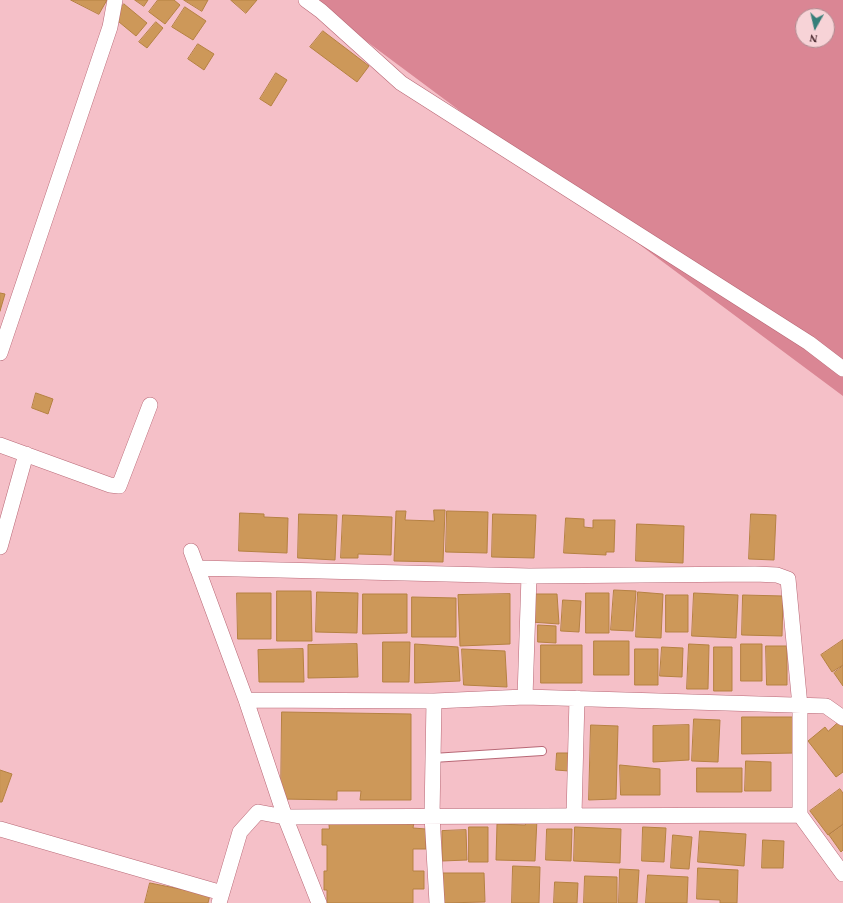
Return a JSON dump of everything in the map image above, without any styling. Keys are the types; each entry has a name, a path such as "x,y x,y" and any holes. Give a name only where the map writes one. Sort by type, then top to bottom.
{"street":[{"path":"0,353 110,27 115,0"},
{"path":"306,0 321,11 401,83 809,343 843,369"},
{"path":"0,445 110,485 119,486 150,405"},
{"path":"0,547 26,454"},
{"path":"191,551 246,700 285,817 319,903"},
{"path":"198,568 529,576 755,574 778,575 788,579 800,706 800,815 843,874"},
{"path":"525,697 529,576"},
{"path":"246,700 434,701 525,697 577,698 826,706 843,718"},
{"path":"574,815 577,698"},
{"path":"434,701 432,816 437,903"},
{"path":"0,829 221,898 240,832 258,812 285,817 800,815"}],"lane":[{"path":"433,758 542,751"}],"shaded area":[{"path":"311,0 843,0 843,396"}],"building":[{"path":"71,0 107,0 99,14"},
{"path":"135,0 148,0 144,6"},
{"path":"158,0 174,0 180,5 165,24 149,12"},
{"path":"184,0 208,0 202,11"},
{"path":"231,0 257,0 246,13"},
{"path":"124,4 147,23 136,36 113,17"},
{"path":"185,7 206,21 193,40 172,27"},
{"path":"156,22 163,28 147,48 139,42"},
{"path":"323,31 369,66 357,82 310,47"},
{"path":"198,44 214,54 204,70 188,59"},
{"path":"276,73 287,80 271,106 260,99"},
{"path":"0,293 5,294 0,311"},
{"path":"36,393 53,399 48,414 32,408"},
{"path":"434,510 445,510 443,562 394,561 396,511 406,511 405,520 434,521"},
{"path":"447,511 488,512 487,553 446,552"},
{"path":"240,513 264,514 264,517 288,518 287,553 239,551"},
{"path":"299,514 337,515 335,560 298,558"},
{"path":"493,514 536,515 534,558 492,557"},
{"path":"751,514 776,515 774,560 749,559"},
{"path":"343,515 392,517 391,555 358,554 358,558 341,558"},
{"path":"566,518 584,519 584,527 593,528 593,520 615,520 614,552 606,552 606,555 564,553"},
{"path":"637,524 684,526 683,563 636,561"},
{"path":"614,590 636,591 633,631 611,630"},
{"path":"277,591 311,591 312,641 277,641"},
{"path":"317,592 358,593 357,633 316,632"},
{"path":"638,592 663,594 661,638 636,637"},
{"path":"237,593 271,593 271,639 238,639"},
{"path":"586,593 609,593 609,633 586,633"},
{"path":"694,593 738,595 736,638 692,636"},
{"path":"363,594 407,594 407,633 363,634"},
{"path":"510,594 510,644 460,646 458,595"},
{"path":"535,594 557,594 559,624 531,622"},
{"path":"666,595 688,595 688,632 666,632"},
{"path":"743,595 783,596 782,636 742,635"},
{"path":"412,597 456,598 456,637 412,637"},
{"path":"563,600 581,601 579,632 561,631"},
{"path":"538,625 556,626 556,643 538,642"},
{"path":"843,640 843,665 832,672 821,655"},
{"path":"594,641 629,641 629,675 594,675"},
{"path":"383,642 410,642 409,682 383,682"},
{"path":"357,644 358,677 308,678 308,645"},
{"path":"415,644 458,647 460,681 415,683"},
{"path":"689,644 709,645 708,689 687,689"},
{"path":"741,644 762,644 762,681 741,681"},
{"path":"541,645 582,645 582,683 541,683"},
{"path":"766,646 787,646 787,685 767,685"},
{"path":"662,647 683,648 682,677 660,676"},
{"path":"714,647 732,647 732,691 714,691"},
{"path":"303,649 304,682 259,682 258,650"},
{"path":"462,649 505,651 507,687 464,685"},
{"path":"635,649 658,649 658,685 635,685"},
{"path":"843,666 843,686 834,673"},
{"path":"282,712 411,714 411,800 360,800 361,791 337,791 337,800 281,799"},
{"path":"742,717 794,717 795,753 742,754"},
{"path":"694,719 720,720 718,762 692,761"},
{"path":"839,722 843,727 843,772 836,777 808,741 825,727 828,731"},
{"path":"591,725 618,726 616,799 589,800"},
{"path":"689,725 689,760 653,762 653,726"},
{"path":"557,753 570,753 569,771 556,770"},
{"path":"746,761 771,762 771,791 745,791"},
{"path":"620,765 660,769 660,795 621,795"},
{"path":"697,768 742,768 742,792 697,792"},
{"path":"0,770 12,774 2,802 0,802"},
{"path":"840,789 843,793 843,824 828,835 810,811"},
{"path":"525,819 537,819 535,861 496,860 497,824 525,825"},
{"path":"329,821 414,822 413,828 426,829 426,849 413,849 413,871 424,871 424,889 413,889 413,903 327,903 327,890 324,890 324,871 327,871 327,845 322,845 322,829 329,829"},
{"path":"843,825 843,850 841,852 829,835"},
{"path":"469,827 488,827 488,862 469,862"},
{"path":"575,827 621,829 620,863 574,861"},
{"path":"643,827 666,828 664,862 642,861"},
{"path":"547,829 572,829 571,861 546,860"},
{"path":"466,830 467,860 442,861 442,831"},
{"path":"700,831 746,834 744,866 698,862"},
{"path":"673,835 692,837 689,869 671,868"},
{"path":"763,840 784,841 783,868 762,868"},
{"path":"513,866 540,867 539,903 512,903"},
{"path":"698,868 738,870 737,903 720,903 720,900 697,899"},
{"path":"620,869 639,870 637,903 619,903"},
{"path":"442,873 484,873 485,902 443,903"},
{"path":"648,875 688,877 687,903 646,903"},
{"path":"585,876 617,877 617,903 584,903"},
{"path":"555,882 578,883 577,903 554,903"},
{"path":"150,883 210,895 208,903 145,903"}]}
